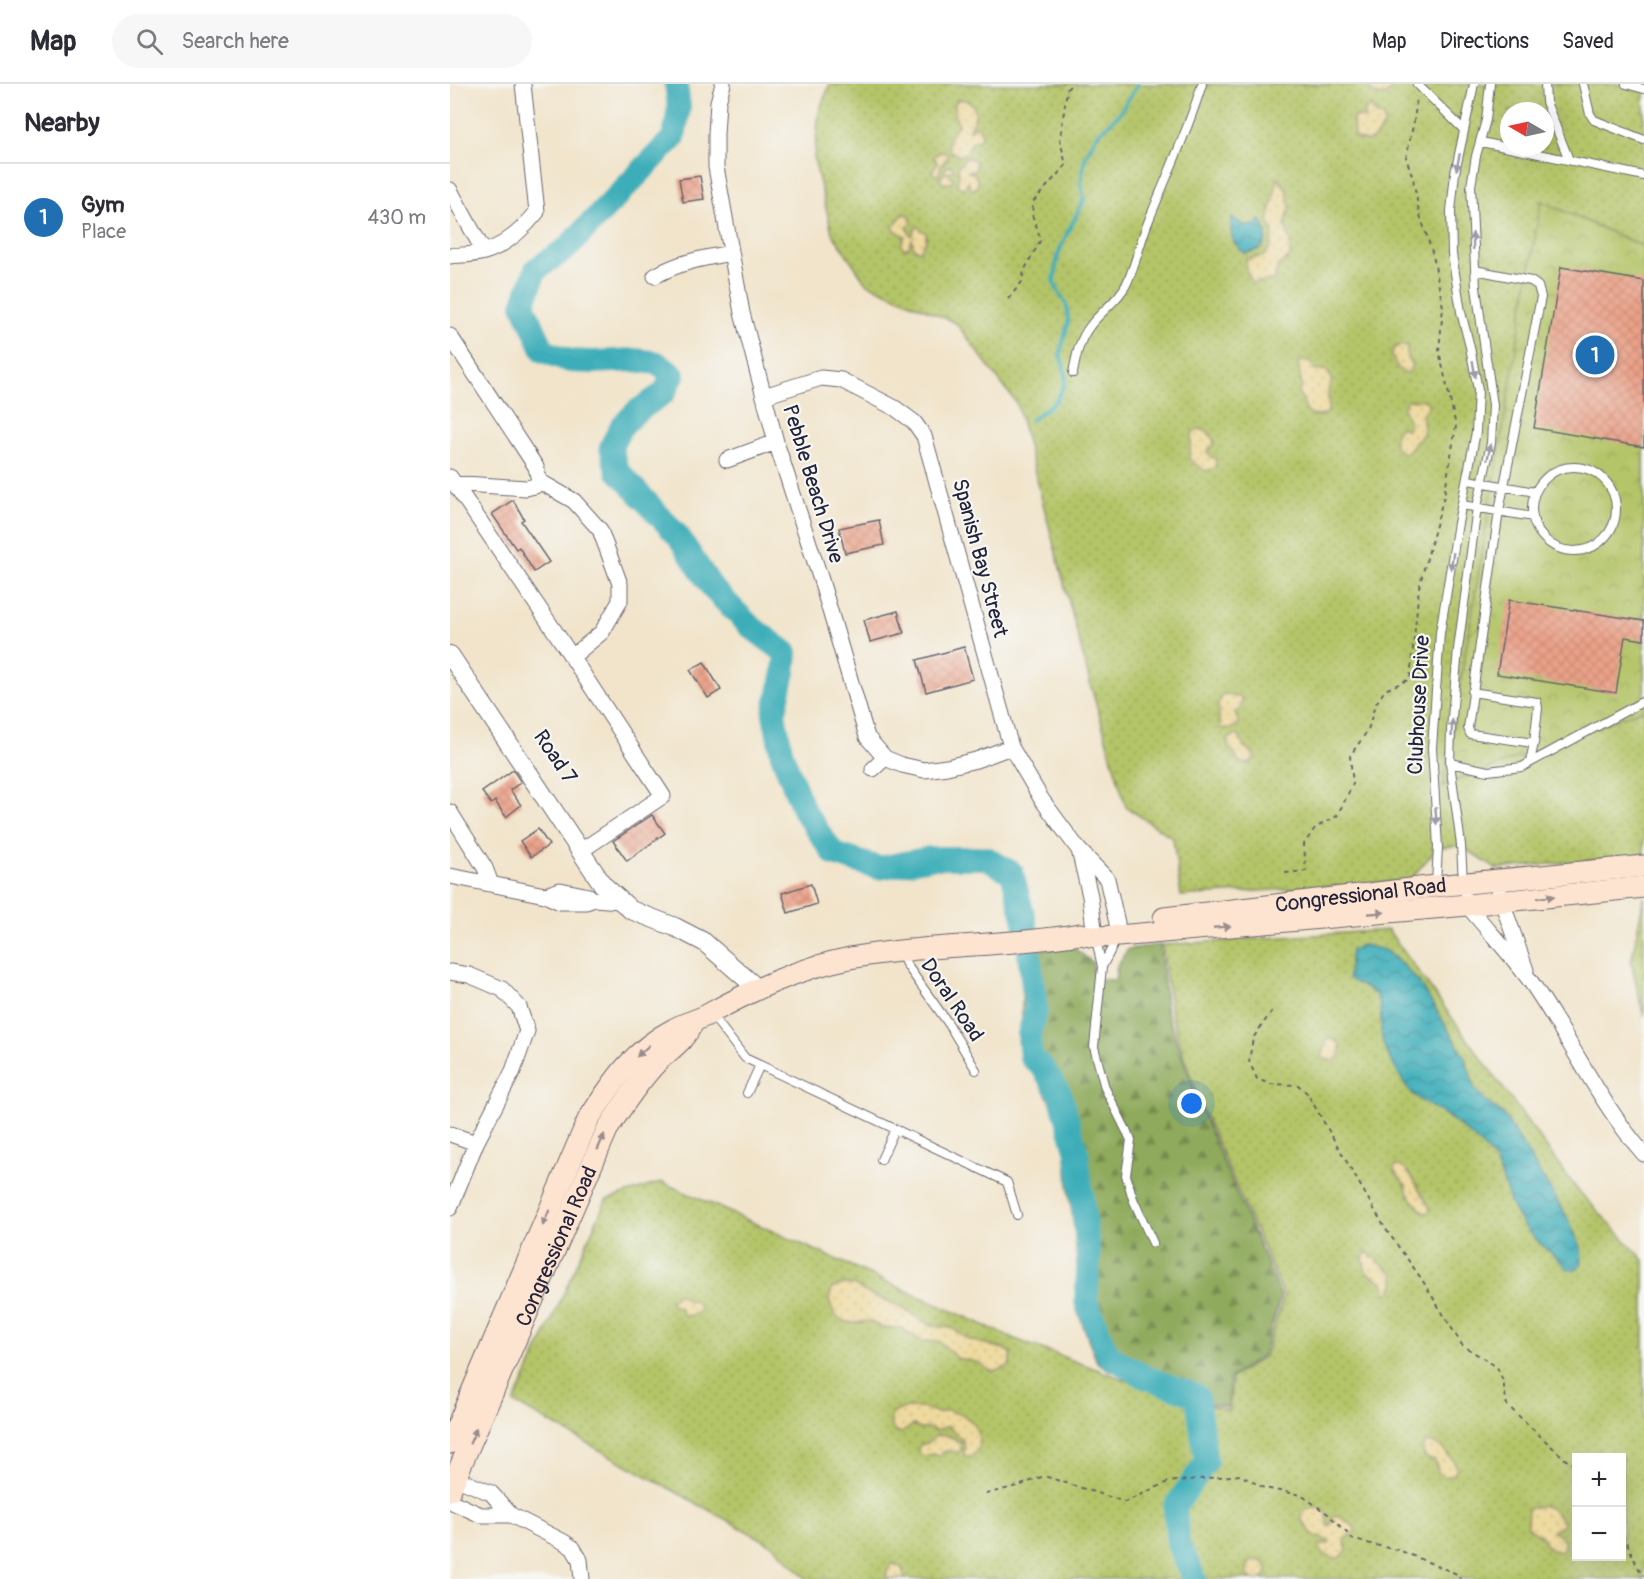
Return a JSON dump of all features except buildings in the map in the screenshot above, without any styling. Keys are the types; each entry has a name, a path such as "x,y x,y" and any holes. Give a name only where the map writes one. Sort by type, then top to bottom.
{"main road":[{"name":"Congressional Road","path":"1118,930 1436,886 1644,866"},
{"name":"Congressional Road","path":"450,1443 588,1120 616,1076 645,1047 676,1028 702,1018 750,992 799,971 849,958 899,951 1056,938 1090,932 1318,918 1436,908 1644,887"},
{"name":"Congressional Road","path":"452,1481 607,1130 632,1091 702,1018"},
{"path":"604,1096 621,1109"}],"street":[{"path":"450,256 484,252 501,245 524,227 537,212 524,84"},
{"name":"Pebble Beach Drive","path":"723,84 716,123 716,167 742,313 776,442 821,580 867,737 885,758"},
{"path":"450,190 484,252"},
{"path":"655,276 689,261 730,253"},
{"path":"450,336 536,467 539,481 574,501 600,530 620,584 620,601 602,632 573,657"},
{"name":"Spanish Bay Street","path":"764,396 821,378 841,380 885,403 914,422 924,436 1011,747 1042,800 1078,850 1107,879 1118,930"},
{"path":"727,460 776,442"},
{"path":"451,483 526,488 535,486 539,481"},
{"path":"451,483 573,657 663,796 588,846"},
{"name":"Road 7","path":"450,640 610,879 620,901"},
{"name":"Road 7","path":"450,655 603,885 638,914 675,927 704,942 750,992"},
{"path":"873,769 885,758 924,770 947,767 976,760 1011,747"},
{"path":"450,812 485,868 491,884"},
{"name":"Spanish Bay Street","path":"1078,850 1090,932"},
{"path":"450,876 545,895 560,902 585,902 594,899 620,901"},
{"path":"1496,880 1531,981"},
{"path":"1463,884 1467,905 1531,981 1604,1099 1644,1154"},
{"path":"450,972 469,975 502,989 519,1007 527,1030 513,1071 476,1143 450,1208"},
{"path":"450,1134 476,1143"},
{"path":"452,1481 491,1493 511,1515 573,1548 580,1560 582,1579"},
{"path":"450,1501 481,1515 511,1515"}],"lane":[{"path":"1073,373 1084,335 1118,298 1127,283 1146,227 1187,132 1202,84"},
{"path":"1418,84 1464,130"},
{"name":"Clubhouse Drive","path":"1436,908 1438,848 1432,748 1434,702 1440,633 1476,432 1478,390 1461,312 1452,254 1451,211 1455,174 1474,84"},
{"name":"Clubhouse Drive","path":"1463,884 1461,846 1450,763 1458,649 1477,507 1491,442 1493,405 1480,320 1471,186 1486,120 1490,84"},
{"path":"1545,84 1546,102 1569,160"},
{"path":"1583,84 1590,114 1594,120 1644,140"},
{"path":"1626,84 1644,89"},
{"path":"1480,142 1644,176"},
{"path":"1475,270 1532,281 1538,286 1541,297 1503,486 1468,728 1470,734 1534,743"},
{"path":"1580,466 1595,472 1607,482 1615,496 1616,512 1612,528 1602,541 1588,549 1564,550 1550,543 1539,532 1533,517 1532,504 1535,492 1544,479 1564,467 1580,466"},
{"path":"1468,480 1535,492"},
{"path":"1462,505 1533,517"},
{"path":"1472,692 1537,702 1530,762"},
{"path":"1450,763 1488,771 1522,767 1644,701"},
{"path":"1118,930 1102,970 1094,1047 1105,1088 1131,1140 1126,1175 1133,1199 1153,1243"},
{"path":"1090,932 1102,970"},
{"name":"Doral Road","path":"899,951 948,1023 976,1070"},
{"path":"702,1018 745,1058 1007,1182 1017,1215"},
{"path":"747,1093 760,1065"},
{"path":"881,1160 895,1129"}],"path":[{"path":"1008,299 1022,282 1024,271 1040,241 1032,215 1034,202 1066,165 1060,140 1067,89 1072,84"},
{"path":"1285,873 1306,871 1304,844 1315,828 1337,816 1353,784 1350,756 1368,730 1375,705 1385,690 1410,679 1419,587 1444,496 1456,426 1439,351 1443,307 1434,255 1419,212 1413,178 1406,158 1414,121 1418,84"},
{"path":"1272,1011 1252,1038 1249,1061 1257,1079 1270,1084 1298,1085 1307,1093 1384,1228 1420,1278 1462,1345 1497,1367 1503,1381 1507,1405 1572,1463"},
{"path":"986,1494 1044,1476 1125,1502 1168,1482 1240,1475 1264,1488 1301,1495 1328,1514 1354,1540 1401,1551 1457,1574 1460,1579"},
{"path":"1626,1540 1644,1575"}],"green space":[{"path":"830,84 1644,84 1644,855 1496,869 1461,846 1438,847 1409,881 1181,896 1173,838 1126,807 1092,690 1017,404 956,323 866,283 832,233 814,159 819,111"},
{"path":"1541,201 1644,247 1644,709 1443,786"},
{"path":"1644,897 1644,1017 1631,962"},
{"path":"1388,930 1576,1188 1644,1260 1644,1579 807,1579 774,1546 514,1403 606,1200 662,1182 1015,1339 1177,1399 1229,1410 1232,1378 1265,1356 1284,1296 1203,1110 1171,1013 1162,945"},
{"path":"1160,945 1167,1013 1200,1108 1281,1296 1263,1355 1230,1378 1228,1407 1185,1399 1158,1390 1097,1362 1077,1310 1075,1236 1065,1143 1052,1105 1037,1078 1022,1060 1022,951 1073,947 1093,963 1093,979 1115,980 1117,966 1128,949"}],"sand":[{"path":"1372,84 1389,84 1391,90 1385,96 1377,95 1369,87"},
{"path":"961,99 970,102 975,110 975,117 968,131 978,126 982,133 980,140 972,142 966,154 960,156 950,151 948,143 959,124 954,114 956,101"},
{"path":"1370,106 1377,115 1382,116 1385,124 1376,137 1366,141 1354,137 1353,118 1357,116 1366,119 1364,112"},
{"path":"940,152 946,153 948,158 942,164 938,175 935,175 932,172 937,163 934,156"},
{"path":"968,157 977,164 975,170 967,172 974,173 978,181 977,187 971,190 968,181 964,189 957,183 958,166"},
{"path":"951,165 954,170 947,173 954,179 951,183 943,184 940,178 946,167"},
{"path":"1278,178 1287,191 1290,209 1285,225 1290,240 1290,257 1278,265 1274,280 1253,283 1247,272 1246,259 1264,256 1271,247 1273,231 1268,221"},
{"path":"903,214 910,215 912,223 907,227 910,235 913,235 914,230 918,227 926,233 926,240 920,251 914,249 912,239 909,247 905,249 901,245 905,236 893,227"},
{"path":"1401,345 1407,346 1407,358 1412,365 1411,370 1406,374 1398,368 1391,356 1394,348"},
{"path":"1304,360 1310,361 1315,371 1326,370 1331,377 1328,410 1322,415 1315,416 1307,412 1298,393 1302,386 1298,363"},
{"path":"1422,399 1428,403 1422,415 1423,434 1406,453 1401,452 1395,446 1394,439 1399,427 1407,429 1410,424 1404,412 1405,403 1408,400"},
{"path":"1198,429 1207,432 1212,437 1214,444 1207,451 1216,459 1216,468 1205,471 1189,459 1192,433"},
{"path":"1223,694 1242,698 1241,708 1235,713 1239,724 1231,729 1220,728 1218,704"},
{"path":"1236,735 1240,737 1243,746 1253,753 1254,759 1249,764 1239,761 1234,752 1229,749 1228,739"},
{"path":"1330,1039 1340,1044 1340,1055 1334,1061 1324,1059 1322,1056 1327,1041"},
{"path":"1395,1166 1404,1168 1411,1176 1430,1209 1428,1213 1423,1212 1408,1194 1405,1184 1394,1171"},
{"path":"1367,1252 1394,1274 1394,1285 1390,1293 1387,1294 1382,1281 1366,1272 1363,1259"},
{"path":"844,1284 853,1285 899,1306 930,1325 952,1328 970,1340 1004,1349 1012,1353 1009,1366 993,1372 980,1363 957,1358 940,1342 922,1341 901,1328 883,1328 869,1321 854,1323 843,1321 835,1315 829,1300 832,1288"},
{"path":"679,1293 688,1301 696,1301 700,1309 697,1313 683,1315 679,1307 672,1306 671,1300"},
{"path":"904,1408 924,1408 938,1413 948,1410 964,1416 972,1422 979,1434 978,1450 970,1458 964,1455 963,1441 948,1426 936,1431 931,1428 920,1429 913,1425 901,1433 895,1432 891,1425 891,1417 895,1412"},
{"path":"937,1435 949,1436 960,1442 961,1450 959,1452 945,1451 939,1456 919,1454 920,1445 928,1443"},
{"path":"1426,1442 1436,1444 1447,1454 1457,1467 1454,1474 1445,1477 1439,1474 1435,1460 1424,1456 1423,1448"},
{"path":"1542,1505 1552,1509 1563,1522 1563,1526 1552,1531 1565,1543 1564,1548 1560,1551 1551,1550 1545,1544 1542,1536 1527,1526 1528,1509"},
{"path":"1315,1507 1325,1511 1328,1526 1331,1525 1333,1516 1337,1515 1355,1527 1355,1532 1344,1539 1347,1550 1342,1556 1335,1559 1322,1553 1319,1545 1330,1542 1312,1534 1302,1520 1303,1511"},
{"path":"1257,1560 1264,1563 1267,1570 1264,1577 1257,1580 1250,1577 1247,1570 1250,1563"},
{"path":"892,1563 902,1568 905,1579 887,1579 887,1572"}],"water":[{"path":"1232,218 1246,226 1255,225 1261,220 1266,233 1262,247 1244,253 1232,238"},
{"path":"1363,945 1384,950 1400,962 1419,982 1465,1057 1475,1089 1485,1101 1504,1115 1566,1215 1581,1247 1582,1263 1575,1270 1568,1269 1533,1236 1521,1221 1492,1157 1456,1123 1415,1096 1404,1083 1383,1043 1378,998 1348,978 1351,950"}],"waterway":[{"path":"676,84 679,107 674,137 566,249 536,269 523,305 544,351 570,361 635,360 657,363 673,375 664,393 636,412 621,427 611,447 617,470 678,536 713,589 751,627 786,653 774,714 782,755 804,811 834,854 879,868 930,858 986,858 1012,873 1025,922 1036,1009 1029,1035 1031,1057 1043,1068 1060,1094 1077,1153 1089,1259 1086,1301 1108,1355 1145,1377 1197,1396 1206,1462 1175,1507 1178,1544 1195,1579"},
{"path":"1031,420 1056,401 1064,385 1066,375 1060,354 1068,323 1067,306 1054,283 1057,259 1062,244 1084,200 1081,183 1085,158 1096,136 1119,114 1138,84"}],"place":[{"name":"Gym","path":"1595,355"}]}
